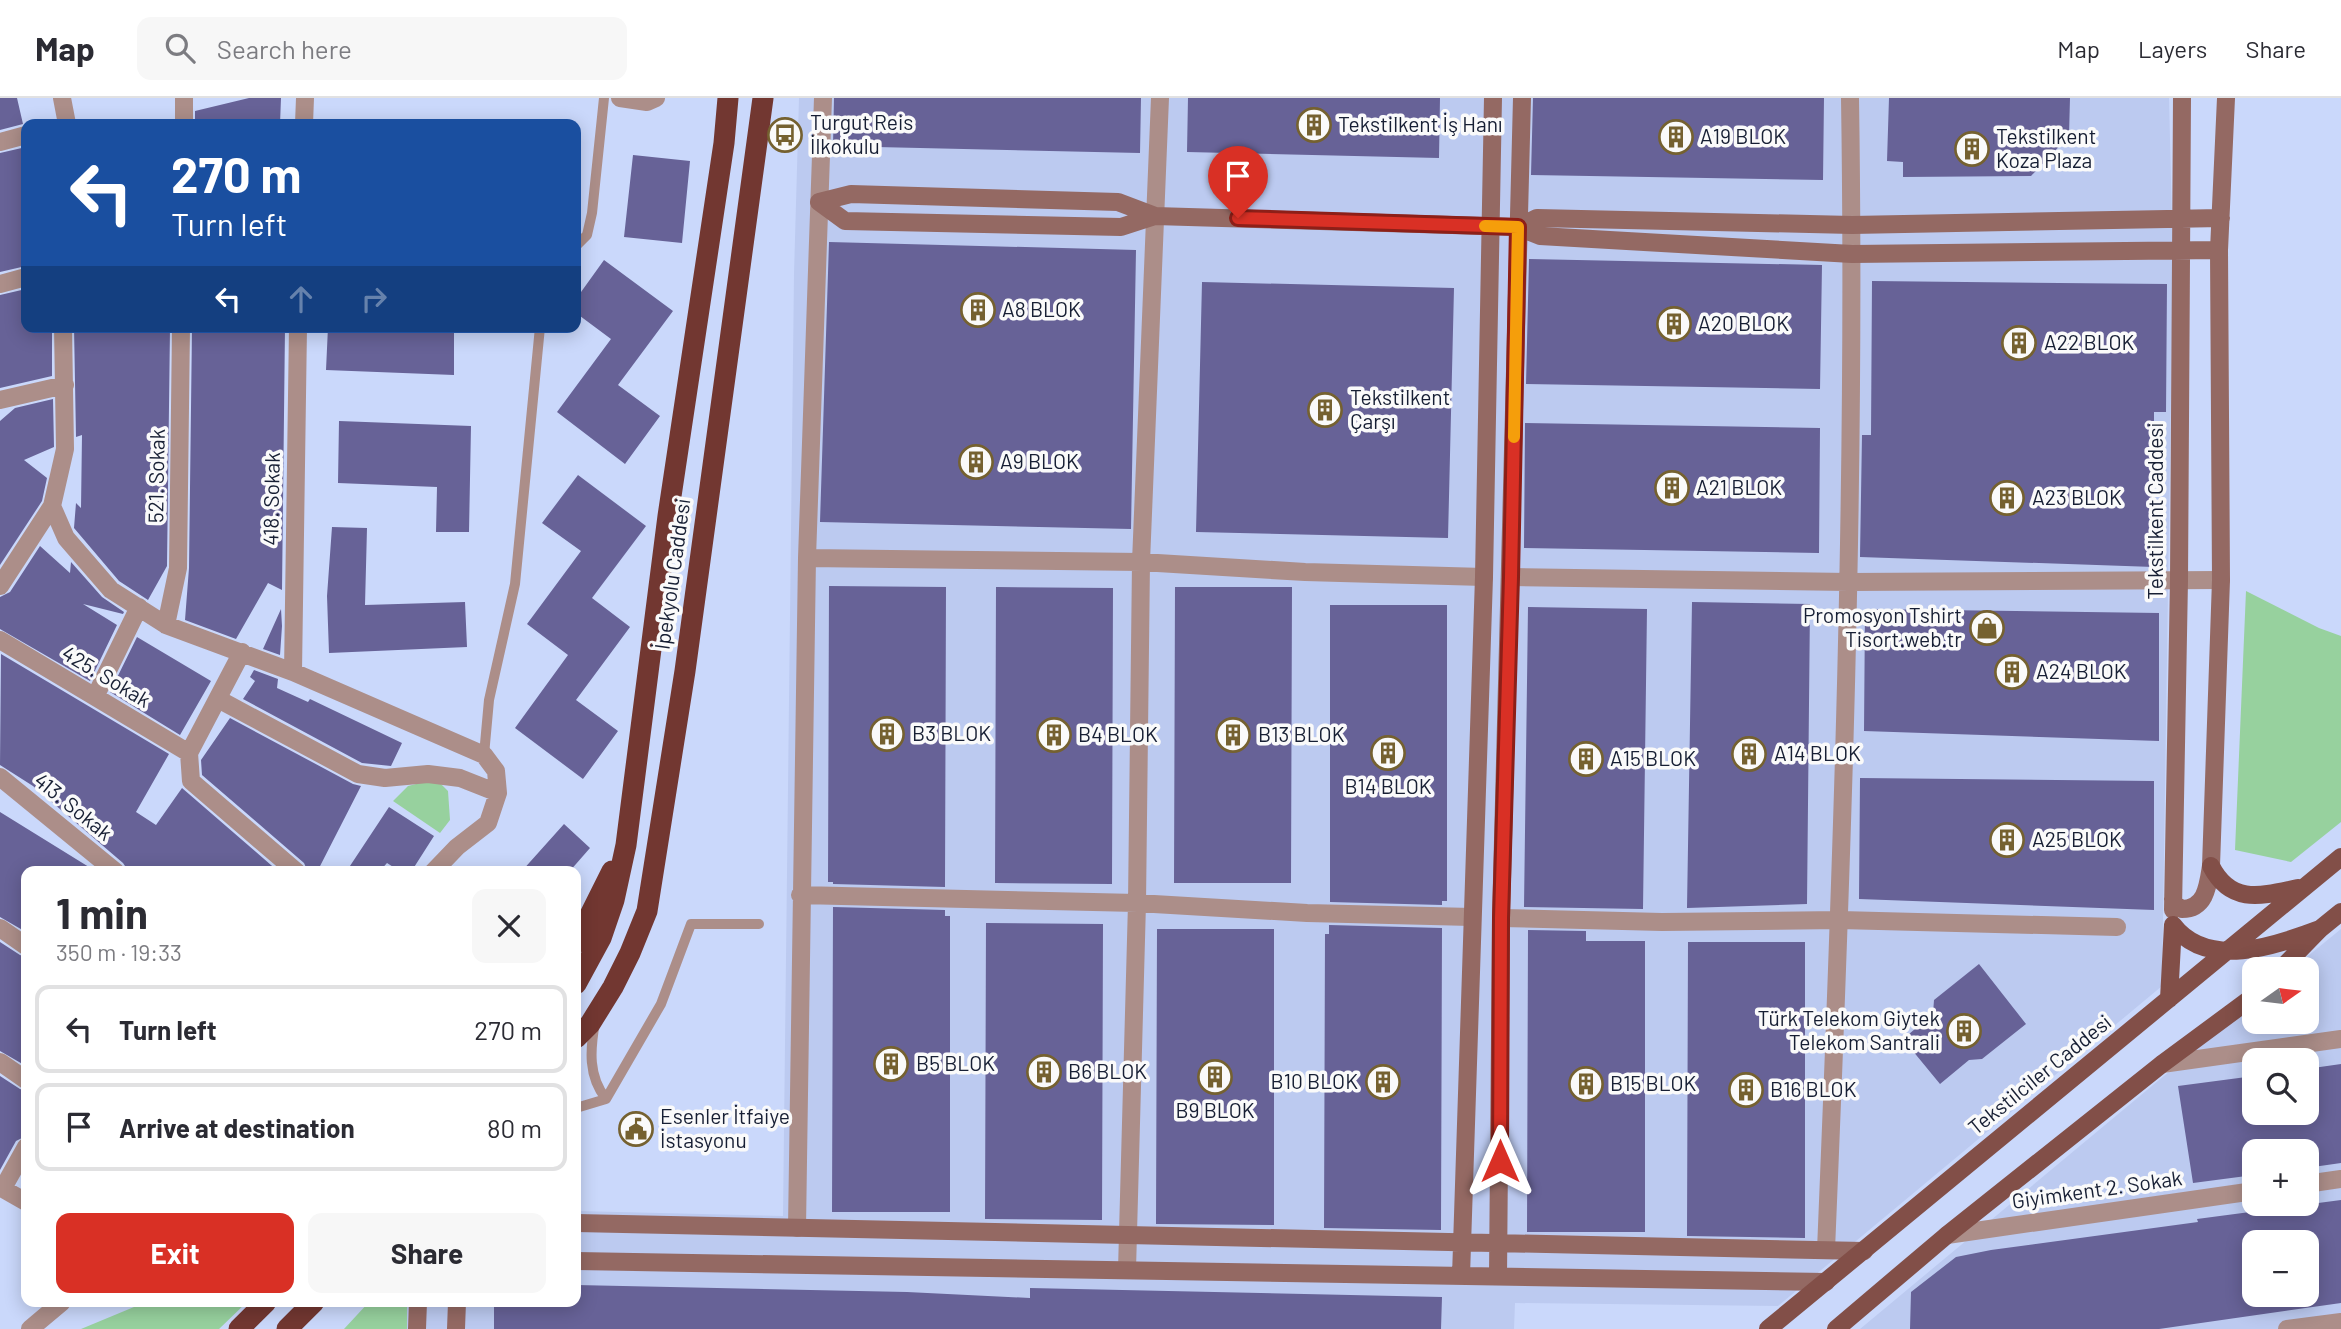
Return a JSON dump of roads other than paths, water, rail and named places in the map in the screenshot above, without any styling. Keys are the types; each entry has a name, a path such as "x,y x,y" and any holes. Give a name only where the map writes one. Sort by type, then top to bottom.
{"highway":[{"name":"İpekyolu Caddesi","path":"581,975 601,938 614,900 626,845 668,516 722,156 728,98"},
{"name":"İpekyolu Caddesi","path":"581,1033 590,1024 630,953 647,911 685,671 764,98"},
{"path":"581,933 626,845"},
{"path":"239,1329 262,1307"},
{"path":"287,1329 309,1307"}],"main road":[{"name":"Tekstilciler Caddesi","path":"1768,1329 2341,857"},
{"path":"2211,866 2219,881 2232,891 2245,894 2259,895 2304,886"},
{"path":"2293,957 2341,912"},
{"path":"2173,925 2190,943 2226,951 2284,942 2320,929"},
{"path":"2169,999 2173,925"},
{"path":"1836,1329 1947,1235 2162,1064 2242,1005"}],"street":[{"path":"62,98 65,119"},
{"path":"184,98 184,119"},
{"path":"304,119 305,98"},
{"path":"620,98 647,102 656,98"},
{"path":"797,1228 807,558 823,98"},
{"path":"1127,1270 1137,903 1141,562 1160,98"},
{"path":"1461,1276 1484,577 1493,98"},
{"path":"1498,1277 1501,918 1522,98"},
{"path":"1826,1250 1840,920 1849,582 1852,254 1850,98"},
{"name":"Tekstilkent Caddesi","path":"2173,925 2179,580 2179,220 2182,98"},
{"path":"2173,899 2175,905 2182,909 2197,905 2206,894 2211,866 2221,580 2219,250 2227,98"},
{"path":"0,142 21,136"},
{"path":"819,202 851,194 1118,202 1154,216 1518,227 1540,236 1852,254 2180,248 2219,250"},
{"path":"819,202 845,221 1121,227 1154,216"},
{"path":"1518,227 1537,218 1852,225 2221,218"},
{"path":"0,285 21,279"},
{"path":"0,586 52,506 65,449 63,333"},
{"name":"521. Sokak","path":"166,625 178,568 181,333"},
{"name":"418. Sokak","path":"293,672 298,333"},
{"path":"0,400 65,385"},
{"path":"52,506 66,538 111,590 166,625 293,672 484,755 496,771 498,793 488,823 457,847 439,866"},
{"path":"807,558 1141,562 1305,572 1484,577 1849,582 2221,580"},
{"path":"95,697 138,607"},
{"name":"425. Sokak","path":"0,640 189,753"},
{"path":"242,652 189,753 191,781 290,866"},
{"path":"218,699 358,774 385,778 428,774 460,778 498,793"},
{"name":"413. Sokak","path":"0,777 109,866"},
{"path":"800,895 1137,903 1307,913 1472,918 1662,922 1840,920 2117,927"},
{"path":"0,928 21,943"},
{"path":"2162,1064 2341,1039"},
{"path":"0,1062 21,1077"},
{"path":"21,1155 1,1187 21,1199"},
{"path":"2319,1182 2341,1179"},
{"name":"Giyimkent 2. Sokak","path":"1947,1235 2242,1193"},
{"path":"581,1223 1864,1251"},
{"path":"581,1261 1826,1282"},
{"path":"30,1329 56,1307"},
{"path":"417,1329 418,1307"},
{"path":"456,1329 457,1307"},
{"path":"2287,1329 2341,1322"}],"lane":[{"path":"581,241 587,235 592,212 604,98"},
{"path":"484,755 489,700 515,584 539,333"},
{"path":"581,1106 606,1099 661,1004 691,924 759,924"},
{"path":"597,1011 592,1040 592,1072 596,1087 606,1099"}],"place":[{"name":"Tekstilkent İş Hanı","path":"1314,125"},
{"name":"Turgut Reis İlkokulu","path":"785,135"},
{"name":"A19 BLOK","path":"1676,137"},
{"name":"Tekstilkent Koza Plaza","path":"1972,149"},
{"name":"A8 BLOK","path":"978,310"},
{"name":"A20 BLOK","path":"1674,324"},
{"name":"A22 BLOK","path":"2019,343"},
{"name":"Tekstilkent Çarşı","path":"1325,410"},
{"name":"A9 BLOK","path":"976,462"},
{"name":"A21 BLOK","path":"1672,488"},
{"name":"A23 BLOK","path":"2007,498"},
{"name":"Promosyon Tshirt Tisort.web.tr","path":"1987,628"},
{"name":"A24 BLOK","path":"2012,672"},
{"name":"B3 BLOK","path":"887,734"},
{"name":"B4 BLOK","path":"1054,735"},
{"name":"B13 BLOK","path":"1233,735"},
{"name":"B14 BLOK","path":"1388,753"},
{"name":"A14 BLOK","path":"1749,754"},
{"name":"A15 BLOK","path":"1586,759"},
{"name":"A25 BLOK","path":"2007,840"},
{"name":"Türk Telekom Giytek Telekom Santrali","path":"1964,1031"},
{"name":"B5 BLOK","path":"891,1064"},
{"name":"B6 BLOK","path":"1044,1072"},
{"name":"B9 BLOK","path":"1215,1077"},
{"name":"B10 BLOK","path":"1383,1082"},
{"name":"B15 BLOK","path":"1586,1084"},
{"name":"B16 BLOK","path":"1746,1090"},
{"name":"Esenler İtfaiye İstasyonu","path":"636,1129"}]}
